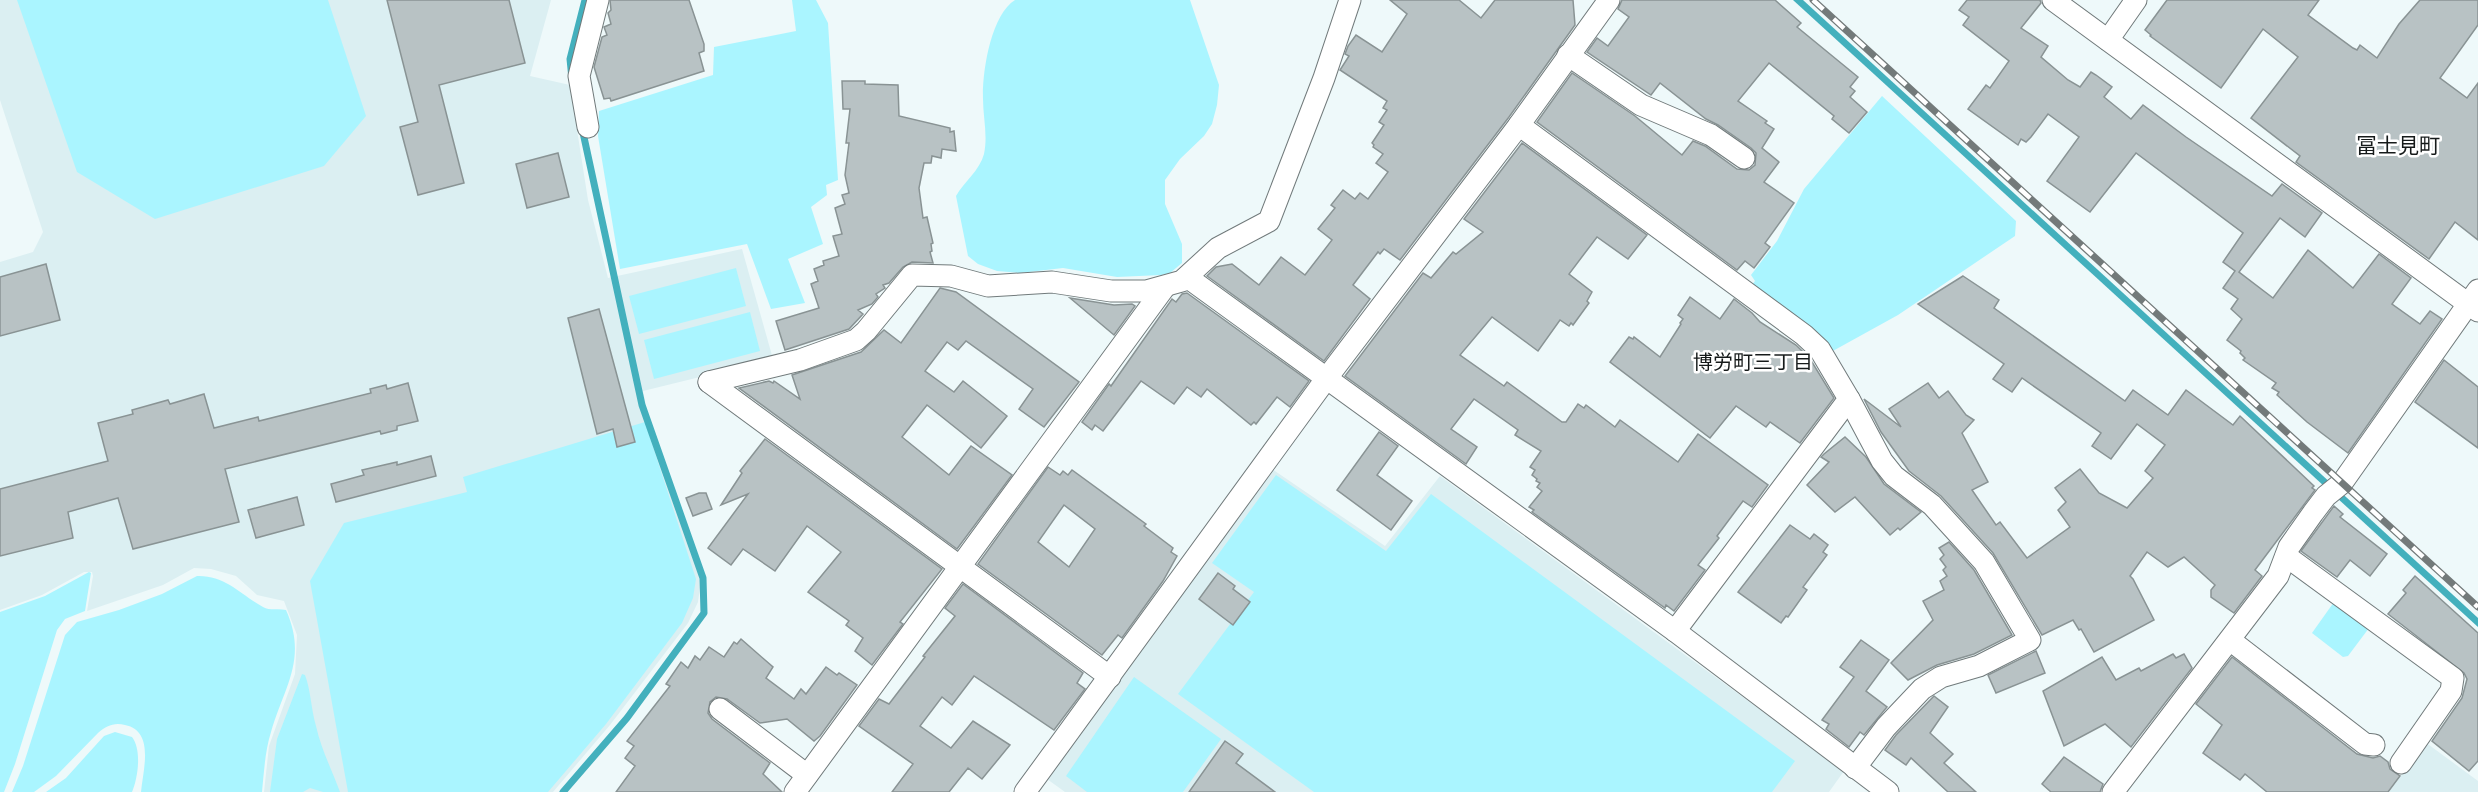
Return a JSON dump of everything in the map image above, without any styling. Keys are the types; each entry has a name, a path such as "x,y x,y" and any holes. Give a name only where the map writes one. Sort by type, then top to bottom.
{"street":[{"path":"588,127 579,76 598,0"},
{"path":"1110,677 709,382 800,360 856,339 866,331 912,275 951,276 988,286 1052,282 1130,292 1164,288 1182,282 1218,248 1269,221 1324,78 1350,0"},
{"path":"1588,0 1591,24"},
{"path":"1025,792 1326,379 1519,125 1609,0"},
{"path":"2053,0 2475,302 2342,483 2326,496 2313,513 2289,548 2278,576 2113,792"},
{"path":"2108,40 2136,0"},
{"path":"1568,55 1641,105 1711,135 1744,158"},
{"path":"1519,125 1804,335 1820,350 1882,461 1894,476 1932,505 1984,562 2030,640 1979,666 1941,677 1922,689 1886,727 1856,768"},
{"path":"1187,277 1675,631 1888,792"},
{"path":"720,709 801,784 1164,288"},
{"path":"1675,631 1849,399"},
{"path":"2286,556 2453,678 2451,691 2401,763"},
{"path":"2230,640 2365,744 2374,745"}],"shaded area":[{"path":"0,0 551,0 530,76 570,85 588,200 608,278 742,249 773,359 643,391 652,435 701,580 698,602 688,623 610,725 553,792 264,792 269,746 295,674 297,635 284,601 257,595 236,576 211,569 194,568 163,585 87,611 93,576 92,572 84,572 42,595 0,610 0,262 33,252 43,232 0,100"},
{"path":"17,0 328,0 366,116 324,166 155,219 77,172"},
{"path":"792,0 816,0 828,23 838,180 826,185 827,195 811,207 823,244 788,259 805,303 771,309 747,244 620,269 598,136 599,111 713,75 714,47 796,31"},
{"path":"1015,0 1190,0 1219,85 1212,124 1204,136 1180,159 1165,180 1165,204 1182,244 1182,263 1170,273 1117,277 1063,268 1020,273 997,271 978,264 968,256 956,196 979,165 984,154 983,88 986,60 1000,18"},
{"path":"1793,0 1803,0 2452,594 2478,618 2478,627"},
{"path":"1882,96 2016,221 2015,236 1898,315 1831,352 1752,285 1755,281 1751,275 1777,241 1804,189"},
{"path":"736,268 746,306 639,334 629,296"},
{"path":"750,312 760,351 654,379 644,340"},
{"path":"645,422 696,579 693,598 682,623 606,724 548,792 348,792 310,581 344,523 467,492 463,477"},
{"path":"1272,469 1385,546 1440,476 1844,771 1829,792 1065,792 1047,779"},
{"path":"1276,475 1386,551 1431,494 1795,761 1772,792 1314,792 1178,694 1254,592 1212,563"},
{"path":"91,573 85,611 65,619 57,630 15,764 4,792 0,792 0,612 45,596"},
{"path":"197,576 224,582 266,608 286,610 292,627 295,643 292,672 269,739 262,792 141,792 145,763 144,743 134,729 117,724 110,725 101,731 56,776 34,792 12,792 23,766 65,635 77,622 162,594"},
{"path":"2334,602 2369,628 2348,656 2343,657 2312,633"},
{"path":"302,674 305,675 307,681 321,743 340,792 323,792 310,788 303,792 270,792 277,739"},
{"path":"1134,677 1221,739 1183,792 1087,792 1066,776"},
{"path":"115,732 132,737 137,749 137,772 132,792 46,792 66,778 104,736"},
{"path":"2425,742 2478,781 2478,792 2389,792"}],"building":[{"path":"387,0 509,0 525,63 439,85 464,183 418,195 400,127 418,122"},
{"path":"610,0 689,0 704,44 704,51 699,53 704,71 611,101 610,98 604,99 594,67 602,37 607,35 604,27 611,24 608,13 611,10"},
{"path":"1390,0 1459,0 1481,18 1495,0 1573,0 1575,25 1509,117 1400,260 1384,249 1380,254 1378,252 1353,285 1370,299 1324,361 1207,276 1216,267 1232,264 1259,285 1281,257 1305,275 1332,240 1318,229 1335,208 1331,205 1343,190 1355,199 1360,193 1368,199 1388,172 1376,163 1383,154 1373,147 1372,143 1384,125 1379,122 1387,110 1383,108 1387,101 1340,70 1349,56 1345,54 1348,46 1356,35 1382,52 1407,14"},
{"path":"1622,0 1775,0 1801,23 1797,27 1858,77 1850,87 1855,91 1850,97 1867,112 1849,133 1832,119 1834,116 1769,63 1738,101 1767,121 1765,123 1774,129 1762,148 1779,162 1764,182 1794,203 1765,243 1770,247 1754,268 1745,261 1737,270 1537,122 1572,73 1635,116 1682,155 1693,141 1705,146 1737,169 1749,170 1755,165 1756,153 1751,148 1706,119 1660,83 1651,95 1587,52 1597,38 1608,46 1629,17 1618,9"},
{"path":"1967,0 2040,0 2041,3 2021,28 2048,46 2041,57 2068,80 2080,87 2091,72 2112,87 2104,97 2131,119 2143,105 2272,196 2282,184 2322,213 2305,237 2280,218 2239,272 2273,298 2308,250 2353,288 2379,254 2411,278 2392,304 2420,324 2430,311 2442,319 2348,453 2307,422 2277,395 2279,392 2272,388 2276,383 2243,360 2245,358 2240,353 2241,351 2227,340 2242,319 2231,309 2238,299 2223,288 2235,271 2223,262 2243,233 2136,153 2090,212 2047,181 2079,137 2048,114 2031,137 2026,142 2021,139 2018,145 1968,109 1986,85 1990,88 2009,61 1963,25 1969,17 1959,10"},
{"path":"2167,0 2319,0 2308,15 2353,48 2357,50 2360,45 2377,58 2399,24 2420,0 2478,0 2478,25 2440,78 2467,98 2478,83 2478,240 2455,222 2429,259 2296,162 2300,156 2251,118 2298,57 2263,29 2221,88 2145,30"},
{"path":"842,81 898,85 899,116 950,128 950,132 954,131 956,151 942,149 941,158 932,156 931,163 924,163 919,188 923,218 927,217 933,243 930,252 933,263 912,262 903,267 889,283 883,285 885,288 876,294 878,297 872,304 858,310 863,314 849,329 785,350 776,321 819,308 811,284 818,281 814,269 824,265 823,261 839,256 833,236 842,234 835,208 845,204 842,195 849,193 845,175 850,109 843,109"},
{"path":"1522,143 1647,235 1628,259 1597,237 1569,274 1592,292 1587,301 1589,303 1573,325 1571,323 1569,326 1560,320 1538,351 1492,317 1460,355 1504,386 1507,382 1562,422 1566,422 1578,404 1584,408 1586,405 1615,427 1620,420 1678,462 1698,434 1768,485 1752,507 1743,501 1698,565 1705,570 1674,611 1666,605 1665,608 1532,512 1534,510 1529,507 1542,491 1537,487 1540,483 1532,475 1535,470 1530,467 1541,451 1515,435 1518,430 1474,399 1451,429 1477,447 1466,464 1345,376 1423,273 1431,278 1453,252 1456,254 1483,232 1464,219"},
{"path":"558,153 569,197 527,208 516,164"},
{"path":"46,264 60,320 0,336 0,277"},
{"path":"1963,276 1999,300 1994,308 2125,401 2133,390 2168,415 2186,390 2233,425 2240,416 2314,486 2312,488 2315,490 2255,570 2262,576 2234,613 2211,597 2211,590 2215,585 2184,557 2168,567 2147,552 2130,576 2154,620 2094,652 2073,620 2042,635 1993,553 1941,496 1909,471 1881,432 1864,399 1901,427 1889,409 1928,383 1939,398 1948,391 1966,415 1974,420 1962,433 1988,482 1972,490 1996,525 2000,522 2027,558 2070,527 2058,510 2066,502 2055,488 2080,469 2099,493 2127,508 2153,478 2145,471 2165,445 2137,424 2111,459 2092,446 2101,433 2022,378 2012,392 1993,379 2004,364 1918,304"},
{"path":"940,288 956,292 1079,382 1044,427 1019,409 1033,389 966,341 958,350 947,342 925,371 954,392 963,381 1007,416 981,448 927,405 902,437 949,475 971,446 1012,475 957,549 739,388 774,381 800,399 792,375 861,352 884,330 901,343"},
{"path":"1187,293 1309,381 1290,407 1277,397 1256,424 1254,422 1251,425 1207,389 1201,397 1187,387 1174,404 1141,381 1103,431 1095,425 1092,430 1082,422 1109,384 1111,386 1172,299 1176,302 1182,294"},
{"path":"1690,297 1720,319 1734,299 1760,322 1796,345 1812,362 1834,398 1800,443 1770,422 1766,427 1736,406 1710,438 1610,362 1629,337 1633,339 1634,337 1660,357 1681,324 1683,319 1678,315"},
{"path":"1070,298 1114,305 1132,304 1135,306 1114,335"},
{"path":"599,309 635,442 617,447 613,429 597,434 568,318"},
{"path":"2444,360 2478,387 2478,448 2415,402"},
{"path":"408,383 418,421 397,426 397,430 381,434 380,431 225,469 239,522 133,549 118,498 68,512 73,538 0,556 0,489 108,461 98,423 133,414 132,410 168,400 170,404 204,394 214,428 258,417 259,421 371,393 370,389 386,385 387,389"},
{"path":"1379,432 1398,446 1377,475 1412,501 1391,530 1337,490"},
{"path":"1845,437 1866,457 1884,484 1921,512 1900,530 1898,528 1890,535 1855,497 1835,512 1807,485 1829,462 1821,457"},
{"path":"765,439 942,569 900,622 903,624 872,665 855,651 863,638 846,625 849,621 808,592 841,552 807,526 775,571 743,549 731,565 708,548 748,494 721,505 742,473 740,471"},
{"path":"431,456 436,476 336,502 331,484 364,475 362,470 397,462 397,465"},
{"path":"1048,467 1060,475 1063,471 1068,475 1072,470 1146,524 1144,526 1173,548 1171,552 1177,556 1163,581 1122,638 1118,635 1102,655 978,564","holes":["1064,505 1095,529 1069,567 1038,542"]},
{"path":"706,493 712,509 693,516 686,498"},
{"path":"297,497 304,525 256,538 248,510"},
{"path":"2334,506 2343,514 2340,517 2387,554 2370,576 2350,560 2337,577 2301,551"},
{"path":"1790,525 1810,539 1814,534 1828,545 1823,552 1827,555 1803,587 1807,590 1781,623 1738,592"},
{"path":"1949,542 1974,570 2012,635 1974,654 1937,665 1908,680 1891,663 1933,620 1923,601 1944,590 1940,581 1947,576 1943,570 1946,567 1940,559 1944,555 1939,548"},
{"path":"1218,573 1250,602 1233,625 1199,599"},
{"path":"2415,576 2478,633 2478,761 2469,771 2432,741 2462,698 2467,679 2464,673 2388,614 2406,593 2403,590"},
{"path":"963,584 1083,673 1077,683 1085,689 1054,730 974,676 952,705 942,697 920,726 951,748 973,721 1010,745 982,779 968,768 949,792 892,792 913,764 859,726 879,699 889,704 925,657 923,656 955,616 945,608"},
{"path":"741,639 773,667 766,678 794,699 801,689 806,694 826,667 857,685 814,741 787,719 760,723 727,699 716,697 710,702 708,713 712,719 770,763 763,774 782,792 616,792 635,766 625,758 634,746 627,741 670,686 666,684 681,662 688,668 695,656 700,660 709,647 724,657 734,642 737,644"},
{"path":"1861,640 1889,660 1866,691 1887,707 1864,735 1860,732 1849,747 1826,729 1829,724 1822,720 1854,677 1840,667"},
{"path":"2036,651 2045,673 1996,693 1988,675"},
{"path":"2173,654 2176,658 2184,654 2192,668 2131,747 2105,724 2064,746 2043,691 2102,657 2116,680 2139,668 2141,671"},
{"path":"2232,657 2357,754 2373,758 2380,756 2388,762 2390,769 2400,776 2388,792 2267,792 2245,774 2240,780 2203,753 2222,725 2196,704"},
{"path":"1934,696 1948,707 1930,733 1953,754 1944,763 1976,792 1948,792 1911,758 1906,765 1885,750 1896,735"},
{"path":"1225,741 1243,754 1236,763 1275,792 1189,792"},
{"path":"2064,757 2103,784 2100,792 2051,792 2042,784"}],"waterway":[{"path":"572,79 570,59 585,0"},
{"path":"563,792 627,718 704,613 703,578 642,405 582,128"}],"railway":[{"path":"1813,0 2478,607"}],"district":[{"name":"冨士見町","path":"2398,145"},
{"name":"博労町三丁目","path":"1753,362"}]}
